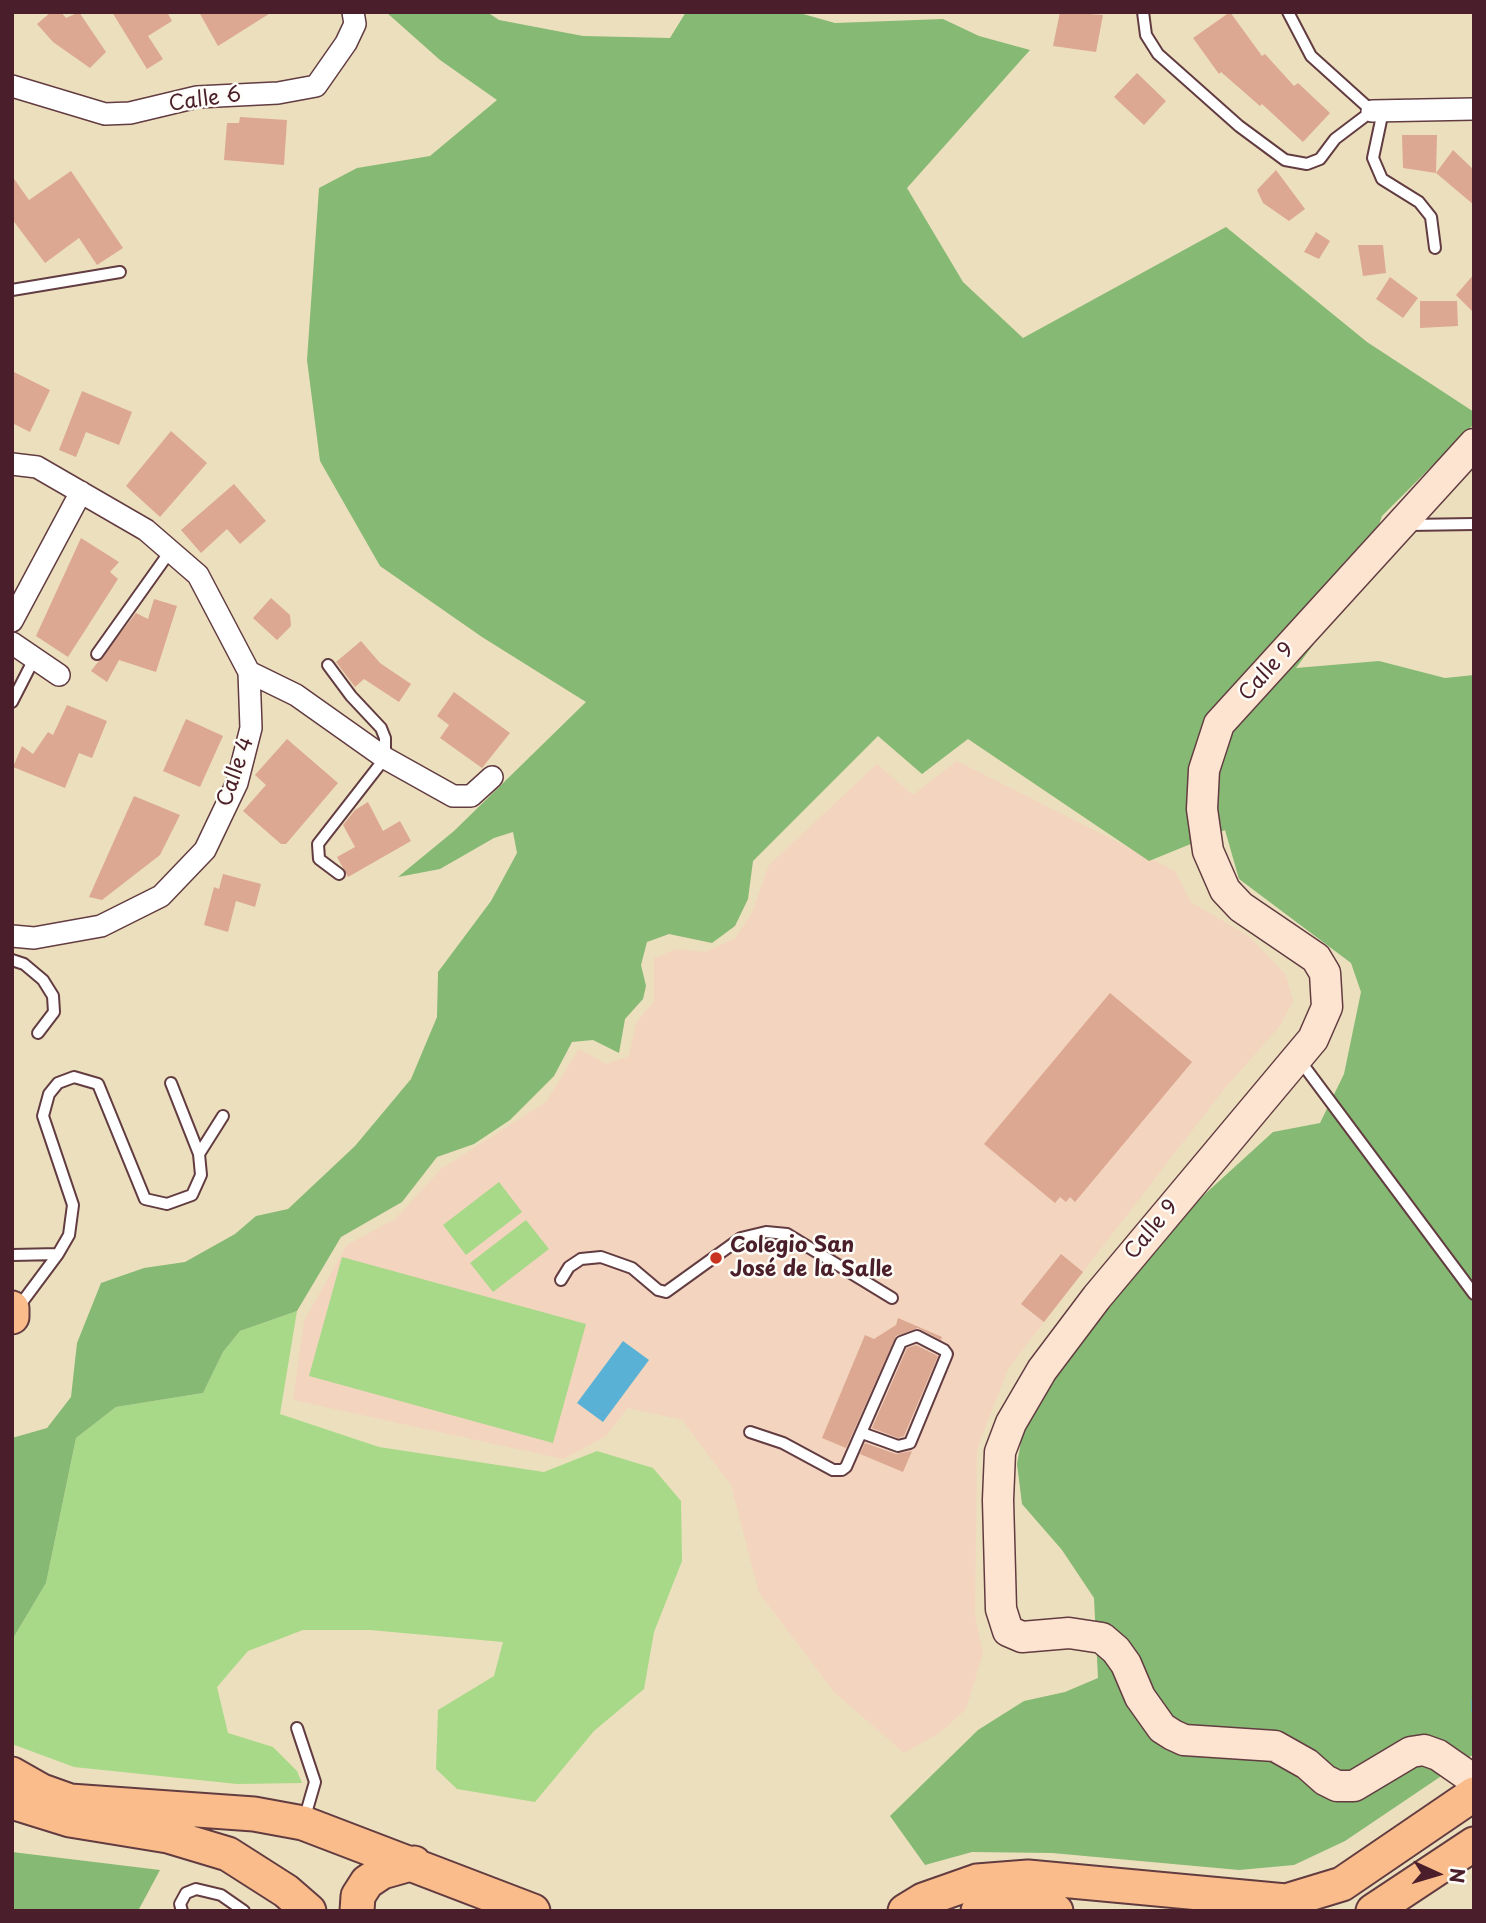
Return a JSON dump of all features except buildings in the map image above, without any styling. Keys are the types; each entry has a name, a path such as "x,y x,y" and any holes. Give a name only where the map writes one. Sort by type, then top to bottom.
{"main road":[{"path":"12,1774 42,1791 70,1801 254,1814 314,1826 533,1911"},
{"path":"905,1911 923,1900 977,1881 1028,1877 1286,1901 1342,1884 1474,1794"},
{"path":"12,1802 70,1820 167,1836 228,1854 286,1891 309,1911"},
{"path":"1373,1911 1474,1844"},
{"path":"357,1903 367,1882 382,1872 414,1863"},
{"path":"978,1911 999,1907 1056,1911"}],"street":[{"name":"Calle 6","path":"12,86 104,114 130,113 197,97 278,93 316,86 346,43 355,24 353,12"},
{"path":"1378,111 1474,109"},
{"name":"Calle 9","path":"1474,444 1219,724 1204,770 1202,809 1209,851 1225,890 1241,907 1316,958 1325,973 1327,1007 1313,1039 1083,1314 1042,1370 1011,1423 1000,1452 998,1500 1004,1621 1008,1631 1022,1637 1069,1633 1102,1638 1126,1664 1140,1696 1162,1728 1184,1740 1275,1746 1307,1764 1325,1780 1337,1786 1354,1786 1411,1752 1424,1750 1438,1755 1474,1780"},
{"name":"Calle 4","path":"12,464 37,467 146,530 198,575 249,672 251,728 237,783 205,850 161,896 101,926 34,938 12,936"},
{"path":"12,621 81,492"},
{"path":"12,643 59,675"},
{"path":"249,672 296,695 385,758 463,798 471,796 492,778"}],"lane":[{"path":"1143,12 1146,35 1158,54 1239,125 1285,160 1307,164 1320,159 1335,139 1378,111"},
{"path":"1287,12 1311,57 1378,111"},
{"path":"1378,111 1373,158 1382,179 1419,202 1431,217 1435,248"},
{"path":"12,290 120,272"},
{"path":"1401,525 1474,524"},
{"path":"97,654 171,550"},
{"path":"12,702 34,659"},
{"path":"328,666 381,728 385,738 385,758 318,844 318,859 339,874"},
{"path":"12,960 24,964 43,980 53,996 54,1012 38,1033"},
{"path":"1297,1056 1474,1294"},
{"path":"13,1313 58,1254 69,1235 73,1205 43,1115 48,1094 58,1083 74,1077 98,1084 145,1199 167,1204 192,1195 201,1175 200,1154 172,1083"},
{"path":"200,1154 223,1116"},
{"path":"561,1280 569,1267 581,1259 601,1257 632,1268 658,1290 666,1292 741,1238 766,1231 787,1234 892,1298"},
{"path":"12,1255 58,1254"},
{"path":"750,1432 783,1443 834,1470 842,1470 862,1433 901,1342 917,1336 944,1350 947,1354 910,1443 898,1446 862,1433"},
{"path":"297,1728 315,1783 314,1826"},
{"path":"181,1911 180,1904 186,1893 196,1889 221,1895 244,1911"}],"shaded area":[{"name":"Colegio San José de la Salle","path":"957,761 1175,871 1191,902 1250,937 1286,975 1293,1001 1280,1026 1225,1088 1008,1369 977,1449 975,1615 983,1653 966,1709 941,1732 904,1753 833,1691 759,1593 731,1485 682,1420 628,1408 606,1436 563,1459 293,1400 304,1321 347,1245 395,1219 441,1169 546,1102 579,1049 606,1064 629,1056 636,1023 654,1001 654,958 676,949 706,952 735,938 752,913 769,865 877,764 913,795"}],"green space":[{"path":"386,12 487,12 499,20 583,36 670,38 686,12 796,12 835,23 943,19 979,36 1030,50 907,188 963,282 1023,338 1226,227 1367,342 1474,412 1474,424 1382,516 1358,584 1296,668 1379,661 1445,678 1474,675 1474,1754 1345,1841 1294,1865 1239,1870 1052,1853 972,1852 925,1865 890,1816 978,1730 1024,1701 1065,1692 1098,1678 1094,1598 1062,1550 1022,1504 1017,1464 1025,1419 1077,1345 1171,1225 1273,1132 1320,1123 1344,1074 1361,992 1351,963 1239,879 1225,830 1149,861 968,739 922,774 878,736 753,861 748,899 735,926 712,943 669,934 647,942 641,965 646,986 643,999 625,1019 619,1053 593,1040 572,1042 554,1076 510,1120 474,1144 437,1157 402,1202 341,1237 297,1311 240,1331 223,1352 203,1393 116,1407 76,1438 46,1583 12,1640 12,1438 47,1428 71,1397 77,1343 101,1283 144,1268 185,1262 235,1234 256,1216 288,1209 355,1146 411,1079 437,1017 438,972 491,901 517,853 513,832 494,838 440,869 398,877 454,831 586,702 482,637 380,566 320,461 307,360 319,188 357,168 430,156 497,100 440,60"},
{"path":"499,1182 522,1212 466,1255 443,1225"},
{"path":"526,1220 549,1249 493,1292 470,1263"},
{"path":"342,1257 586,1324 553,1443 309,1376"},
{"path":"297,1311 280,1414 379,1447 544,1472 597,1451 653,1468 681,1501 682,1561 654,1632 644,1689 594,1731 535,1802 457,1789 436,1769 438,1710 494,1676 503,1642 370,1630 303,1630 248,1651 217,1687 228,1733 273,1747 297,1771 302,1783 237,1784 74,1767 12,1744 12,1640 46,1583 76,1438 116,1407 203,1393 223,1352 240,1331"},
{"path":"12,1852 160,1870 138,1911 12,1911"}],"water":[{"path":"623,1341 649,1360 603,1422 577,1403"}],"waterway":[{"path":"1474,1700 1474,1711"}],"place":[{"name":"Colegio San José de la Salle","path":"716,1258"}]}
